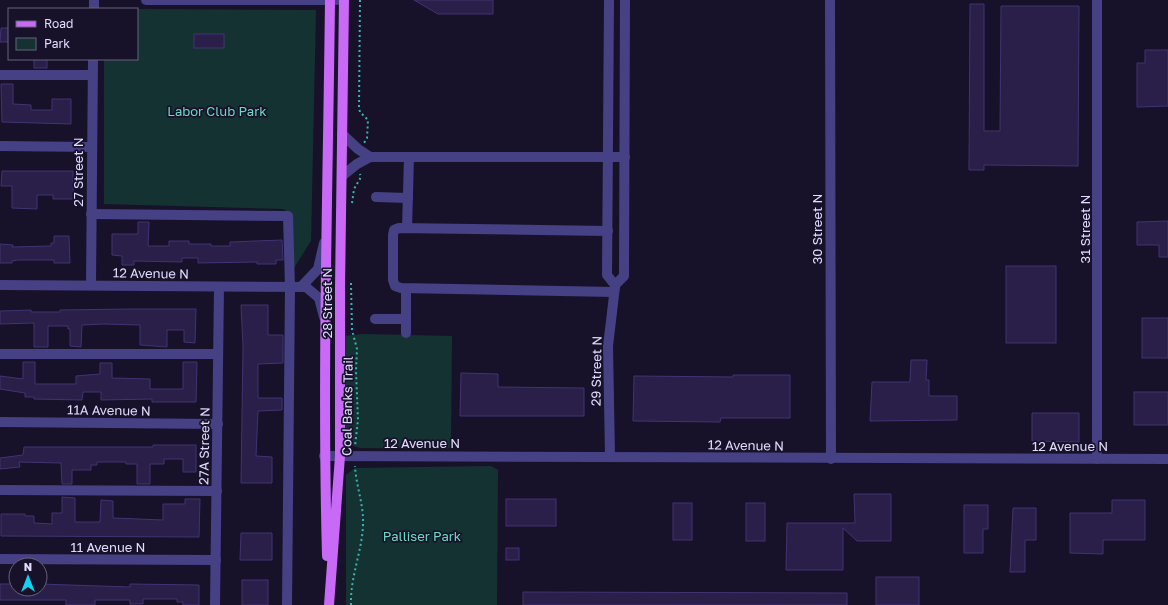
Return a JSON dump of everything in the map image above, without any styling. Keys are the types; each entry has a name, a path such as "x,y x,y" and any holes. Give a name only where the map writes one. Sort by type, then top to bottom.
{"main road":[{"name":"28 Street N","path":"329,605 324,456 326,322 325,240 332,0"},
{"name":"28 Street N","path":"329,605 340,456 344,0"}],"street":[{"path":"146,0 332,0"},
{"path":"609,0 607,275 614,289"},
{"path":"614,289 624,276 625,0"},
{"name":"30 Street N","path":"830,0 830,459"},
{"name":"31 Street N","path":"1097,0 1097,458"},
{"name":"27 Street N","path":"91,284 93,60"},
{"path":"0,75 92,75"},
{"path":"342,134 358,149 370,157"},
{"path":"0,146 91,147"},
{"path":"342,176 357,164 370,157 625,157"},
{"path":"407,228 409,157"},
{"path":"376,197 408,198"},
{"path":"91,214 288,216 296,287 288,605"},
{"path":"608,231 407,228 394,230 393,280 395,286 406,289 614,289"},
{"path":"296,287 318,269 325,240"},
{"name":"12 Avenue N","path":"0,285 91,284 296,287"},
{"name":"27A Street N","path":"216,605 219,287"},
{"path":"296,287 306,287 319,298 326,322"},
{"path":"406,289 406,333"},
{"name":"29 Street N","path":"610,456 608,346 614,289"},
{"path":"374,319 406,319"},
{"path":"0,354 218,354"},
{"name":"11A Avenue N","path":"0,422 218,424"},
{"name":"12 Avenue N","path":"324,456 610,456 830,459 1097,458 1168,460"},
{"path":"0,490 217,491"},
{"name":"11 Avenue N","path":"0,559 216,560"}],"path":[{"path":"358,149 367,138 368,120 359,108 360,0"},
{"path":"352,209 354,189 361,177 357,164"},
{"name":"Coal Banks Trail","path":"351,276 352,330 357,349 356,371 358,420 354,456 362,506 363,523 351,590 351,605"}],"green space":[{"name":"Labor Club Park","path":"138,9 316,10 311,241 294,268 288,212 283,209 104,204 104,60 138,60"},
{"path":"363,334 452,336 451,446 448,449 360,448 350,445 345,438 344,336"},
{"name":"Palliser Park","path":"491,466 498,470 497,605 346,605 346,475 355,468"}],"building":[{"path":"414,0 493,0 493,14 438,14"},
{"path":"970,4 984,4 984,131 1000,131 1001,6 1079,6 1078,166 984,165 984,170 969,170"},
{"path":"1,28 8,28 8,42 0,42"},
{"path":"194,34 224,34 224,48 194,48"},
{"path":"1145,50 1168,50 1168,106 1137,107 1137,63 1145,63"},
{"path":"34,60 47,60 47,68 34,68"},
{"path":"1,84 13,84 13,104 31,105 31,110 52,110 52,99 71,99 71,124 2,122"},
{"path":"2,171 73,171 73,199 53,199 53,195 37,195 37,209 12,208 12,186 1,186"},
{"path":"1168,221 1168,257 1159,257 1159,245 1137,245 1137,222"},
{"path":"138,222 149,222 148,246 169,246 169,241 189,241 189,244 230,246 230,242 282,240 283,260 276,260 276,264 257,264 257,262 198,263 198,258 182,258 182,262 134,261 134,265 122,265 122,256 112,255 112,234 138,234"},
{"path":"54,236 69,236 70,263 54,263 54,260 18,260 12,261 12,263 0,263 0,244 13,245 12,247 51,246 51,243 54,243"},
{"path":"1006,266 1056,266 1056,343 1006,343"},
{"path":"241,305 268,305 268,335 283,335 283,363 258,364 258,398 282,398 282,410 258,411 256,456 272,457 272,483 241,483 243,347"},
{"path":"196,309 195,343 184,342 184,330 167,330 167,347 140,345 140,325 104,324 82,325 81,347 70,346 70,329 68,329 68,326 48,326 48,347 34,347 34,323 0,324 0,311 31,310 31,312 60,312 60,310"},
{"path":"1142,318 1168,318 1168,358 1142,358"},
{"path":"911,360 927,360 926,380 929,380 929,396 957,396 957,420 870,421 872,382 910,382"},
{"path":"23,362 35,362 35,384 76,384 76,376 100,374 100,363 112,363 112,378 150,379 150,389 183,389 183,362 197,362 196,402 152,402 152,399 101,400 101,392 83,392 82,400 34,399 34,397 25,397 25,393 0,389 0,376 23,379"},
{"path":"461,373 498,374 498,387 584,388 584,416 460,416"},
{"path":"733,375 790,375 790,418 721,418 720,422 633,421 634,376 733,377"},
{"path":"1134,392 1168,392 1168,425 1134,425"},
{"path":"1032,413 1079,413 1079,442 1032,441"},
{"path":"153,445 196,445 196,472 183,472 183,459 164,459 164,464 150,464 150,484 137,484 137,464 126,464 126,462 97,462 97,465 91,465 91,470 72,470 72,484 62,484 61,463 19,462 20,467 0,469 0,458 23,455 24,447 153,447"},
{"path":"854,494 891,494 891,541 857,541 843,528 843,570 786,570 787,523 855,523"},
{"path":"62,497 75,498 75,522 100,522 101,500 113,501 113,518 163,520 163,504 185,504 185,499 200,499 199,537 1,536 1,514 25,514 25,516 34,516 34,523 52,524 52,513 62,513"},
{"path":"506,499 556,499 556,526 506,526"},
{"path":"1112,500 1145,500 1145,540 1103,540 1103,554 1070,553 1070,513 1112,513"},
{"path":"673,503 692,503 692,540 673,540"},
{"path":"746,503 765,503 765,541 746,541"},
{"path":"964,505 988,505 988,529 983,529 983,553 964,553"},
{"path":"1013,508 1036,508 1036,540 1025,540 1025,572 1010,572"},
{"path":"241,533 272,533 272,560 240,560"},
{"path":"506,548 519,548 519,560 506,560"},
{"path":"876,577 919,577 919,605 876,605"},
{"path":"242,580 268,580 268,605 242,605"},
{"path":"0,584 8,584 8,597 48,597 48,584 130,587 130,584 199,585 199,605 183,605 183,602 177,602 177,599 143,599 143,604 130,604 130,600 95,600 95,605 66,605 66,600 0,600"},
{"path":"523,592 847,593 847,605 523,605"}]}
